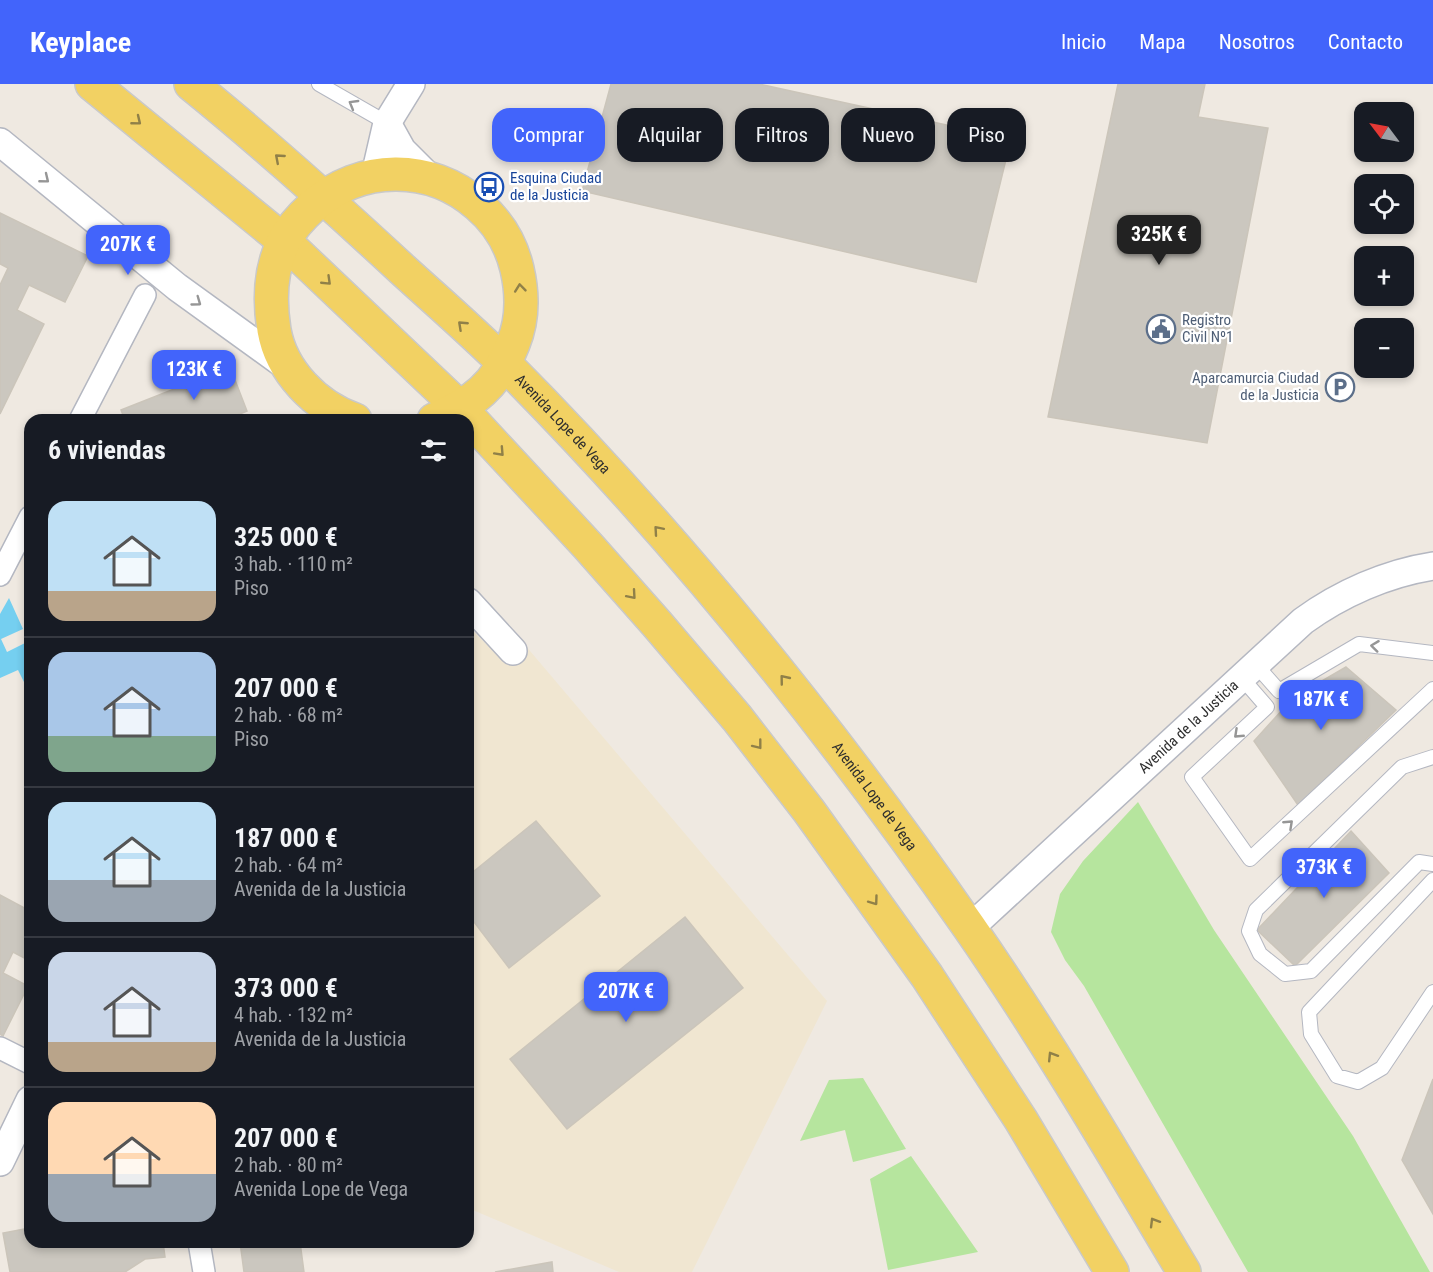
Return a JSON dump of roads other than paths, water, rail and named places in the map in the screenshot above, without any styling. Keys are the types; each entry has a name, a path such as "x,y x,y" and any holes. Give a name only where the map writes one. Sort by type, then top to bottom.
{"main road":[{"path":"92,84 284,241 447,414"},
{"name":"Avenida Lope de Vega","path":"191,84 324,197 505,364 637,504 783,678 970,928 1024,1010 1184,1272"},
{"name":"Avenida Lope de Vega","path":"322,412 289,368 276,338 270,306 273,272 284,241 302,216 324,197 348,183 375,175 402,173 429,177 464,193 493,218 513,252 522,289 519,328 505,364 486,389 447,414"},
{"path":"474,439 588,546 737,718 809,811 927,976 973,1045 1112,1272"}],"street":[{"path":"375,175 387,123 411,84"},
{"path":"387,123 402,150 429,177"},
{"path":"0,142 177,287 289,368"},
{"path":"83,414 145,295"},
{"path":"0,575 24,529"},
{"name":"Avenida de la Justicia","path":"970,928 1288,633 1316,612 1379,580 1407,570 1433,566"},
{"path":"474,609 513,651"},
{"path":"0,1048 24,1060"},
{"path":"0,1162 24,1112"},
{"path":"200,1248 204,1272"}],"lane":[{"path":"319,84 387,123"},
{"path":"1248,671 1279,692 1359,644 1433,653"},
{"path":"1248,671 1267,706 1192,777 1250,860 1433,689"},
{"path":"1433,757 1402,766 1256,910 1249,932 1260,954 1285,974 1311,971 1419,862 1433,864"},
{"path":"1433,880 1309,1012 1311,1034 1337,1076 1358,1082 1382,1068 1433,992"}],"water":[{"path":"9,598 23,629 1,639 7,652 24,644 24,682 18,670 0,678 0,614"}],"place":[{"name":"Esquina Ciudad de la Justicia","path":"489,187"},
{"name":"Registro Civil Nº1","path":"1161,329"},
{"name":"Aparcamurcia Ciudad de la Justicia","path":"1340,387"}]}
